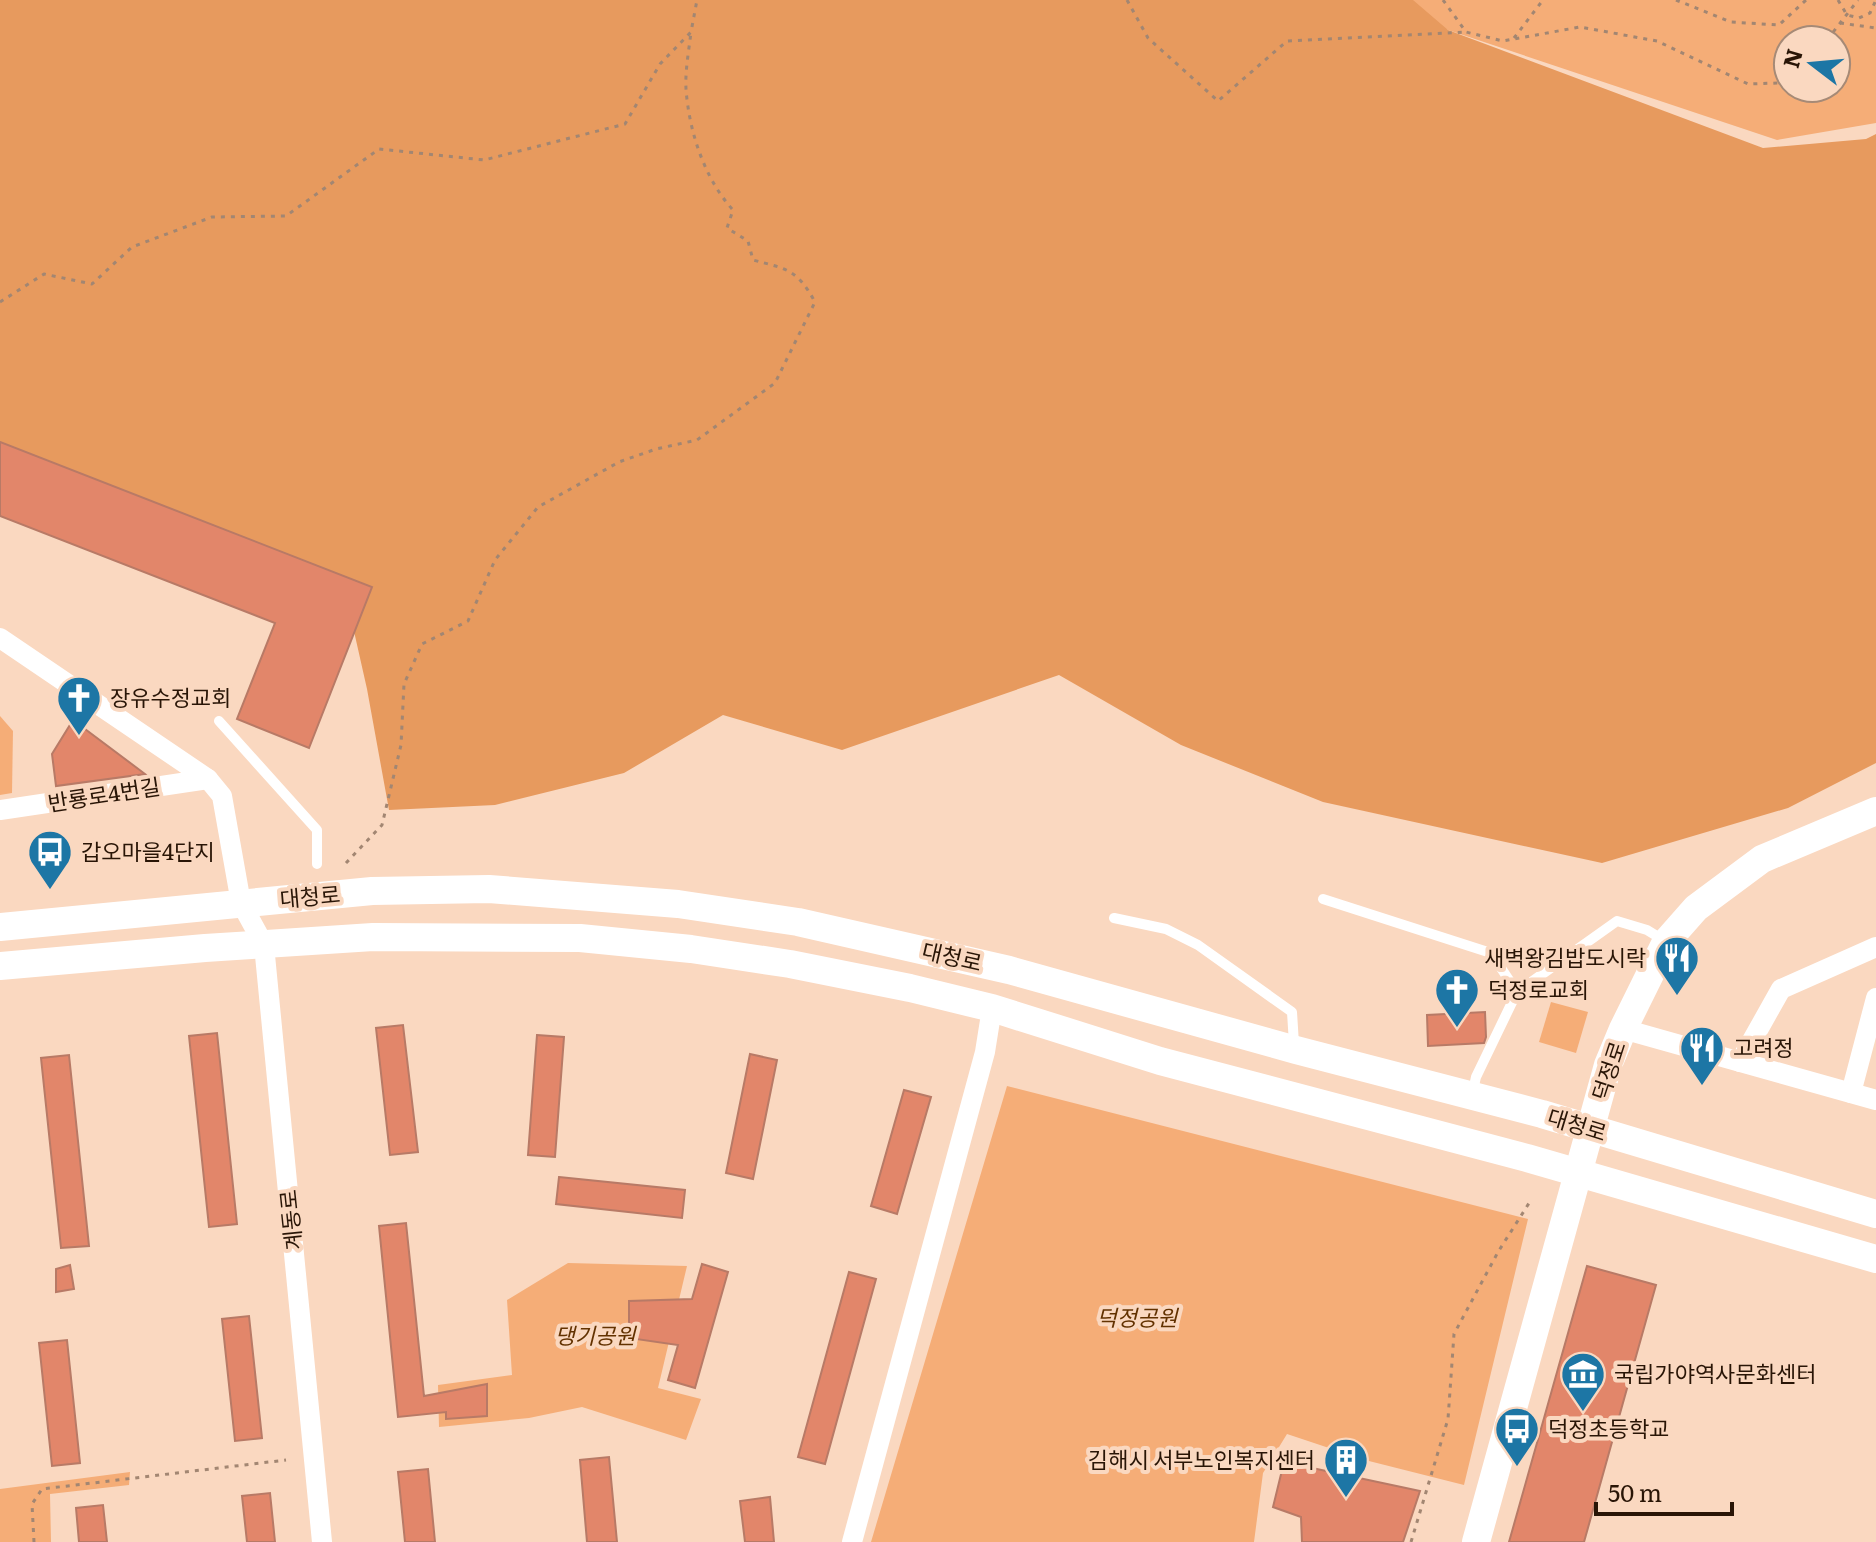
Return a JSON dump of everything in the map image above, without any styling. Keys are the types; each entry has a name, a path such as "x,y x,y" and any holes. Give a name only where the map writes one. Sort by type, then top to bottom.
{"main road":[{"name":"덕정로","path":"1476,1542 1608,1065 1666,942 1696,908 1762,859 1876,811"},
{"name":"대청로","path":"0,927 372,891 489,889 678,904 798,922 1009,970 1591,1130 1876,1214"},
{"name":"대청로","path":"0,966 373,937 580,938 691,949 790,964 992,1008 1160,1061 1579,1174 1876,1259"}],"street":[{"path":"0,638 208,779"},
{"name":"반룡로4번길","path":"0,810 208,779"},
{"name":"계동로","path":"208,779 222,796 241,903 264,945 322,1542"},
{"path":"1740,1062 1781,989 1876,947"},
{"path":"1851,1093 1876,998"},
{"path":"852,1542 985,1052 992,1008"},
{"path":"1623,1029 1876,1100"}],"lane":[{"path":"219,721 317,830 317,864"},
{"path":"1323,899 1491,953 1517,992"},
{"path":"1114,918 1166,929 1198,945 1292,1012 1296,1050"},
{"path":"1471,1097 1476,1077 1517,992 1617,921 1647,930 1666,942"}],"path":[{"path":"346,863 382,825 401,745 404,684 422,644 468,621 495,560 538,507 619,462 656,449 697,440 775,383 815,302 806,285 790,270 753,260 748,241 727,228 733,210 718,194 697,143 686,86 697,0"},
{"path":"1127,0 1148,38 1218,101 1287,41 1466,32 1503,41 1580,27 1657,41 1748,84 1772,83"},
{"path":"1443,0 1466,32"},
{"path":"1514,39 1543,0"},
{"path":"1676,0 1731,22 1779,25 1806,0"},
{"path":"1838,0 1847,15"},
{"path":"1840,23 1858,0"},
{"path":"1847,15 1865,16 1874,8 1876,0"},
{"path":"1840,23 1876,28"},
{"path":"0,302 44,274 92,284 132,247 212,217 286,216 379,149 484,160 625,124 660,64 691,32"},
{"path":"1411,1542 1448,1419 1454,1334 1498,1252 1531,1200"},
{"path":"34,1542 32,1504 42,1489 286,1460"}],"green space":[{"path":"1389,0 1876,0 1876,123 1777,140 1448,30"},
{"path":"0,716 13,731 12,793 0,795"},
{"path":"1551,1002 1588,1012 1576,1053 1539,1042"},
{"name":"덕정공원","path":"1007,1086 1528,1219 1464,1485 1365,1460 1287,1434 1263,1473 1254,1542 871,1542"},
{"name":"댕기공원","path":"568,1263 687,1266 658,1388 701,1399 686,1440 582,1407 529,1418 439,1427 438,1385 512,1375 507,1300"},
{"path":"130,1472 129,1485 50,1494 51,1542 0,1542 0,1489"}],"shaded area":[{"path":"0,0 1413,0 1448,30 1763,148 1866,139 1876,134 1876,763 1788,808 1602,863 1323,802 1181,745 1059,675 842,750 723,715 624,773 495,805 389,810 367,689 342,578 0,461"}],"building":[{"path":"0,442 372,587 309,748 237,719 275,623 0,516"},
{"name":"장유수정교회","path":"73,720 145,774 56,786 52,754"},
{"name":"덕정로교회","path":"1485,1012 1484,1043 1428,1046 1427,1015"},
{"path":"403,1025 418,1152 390,1155 376,1028"},
{"path":"217,1033 237,1224 209,1227 189,1036"},
{"path":"537,1035 564,1037 555,1157 528,1155"},
{"path":"750,1054 777,1060 753,1179 726,1173"},
{"path":"69,1055 89,1246 61,1248 41,1058"},
{"path":"904,1090 931,1097 897,1214 871,1206"},
{"path":"559,1177 685,1190 682,1218 556,1204"},
{"path":"406,1223 424,1396 487,1384 487,1416 446,1419 446,1412 398,1417 379,1226"},
{"path":"702,1264 728,1272 695,1388 668,1380 678,1345 629,1338 629,1301 692,1299"},
{"path":"70,1265 74,1289 56,1292 56,1269"},
{"name":"국립가야역사문화센터","path":"1587,1266 1656,1285 1584,1542 1509,1542"},
{"path":"849,1272 876,1279 825,1464 798,1457"},
{"path":"249,1316 262,1438 235,1441 222,1319"},
{"path":"67,1340 80,1463 52,1466 39,1343"},
{"path":"609,1457 617,1542 587,1542 580,1460"},
{"name":"김해시 서부노인복지센터","path":"1284,1462 1420,1491 1403,1542 1302,1542 1301,1517 1273,1507"},
{"path":"428,1469 435,1542 405,1542 398,1472"},
{"path":"270,1493 275,1542 247,1542 242,1496"},
{"path":"770,1497 774,1542 745,1542 740,1501"},
{"path":"103,1505 107,1542 79,1542 76,1508"}],"place":[{"name":"장유수정교회","path":"79,737"},
{"name":"갑오마을4단지","path":"50,891"},
{"name":"새벽왕김밥도시락","path":"1677,997"},
{"name":"덕정로교회","path":"1457,1029"},
{"name":"고려정","path":"1702,1087"},
{"name":"국립가야역사문화센터","path":"1583,1413"},
{"name":"덕정초등학교","path":"1517,1468"},
{"name":"김해시 서부노인복지센터","path":"1346,1499"}]}
